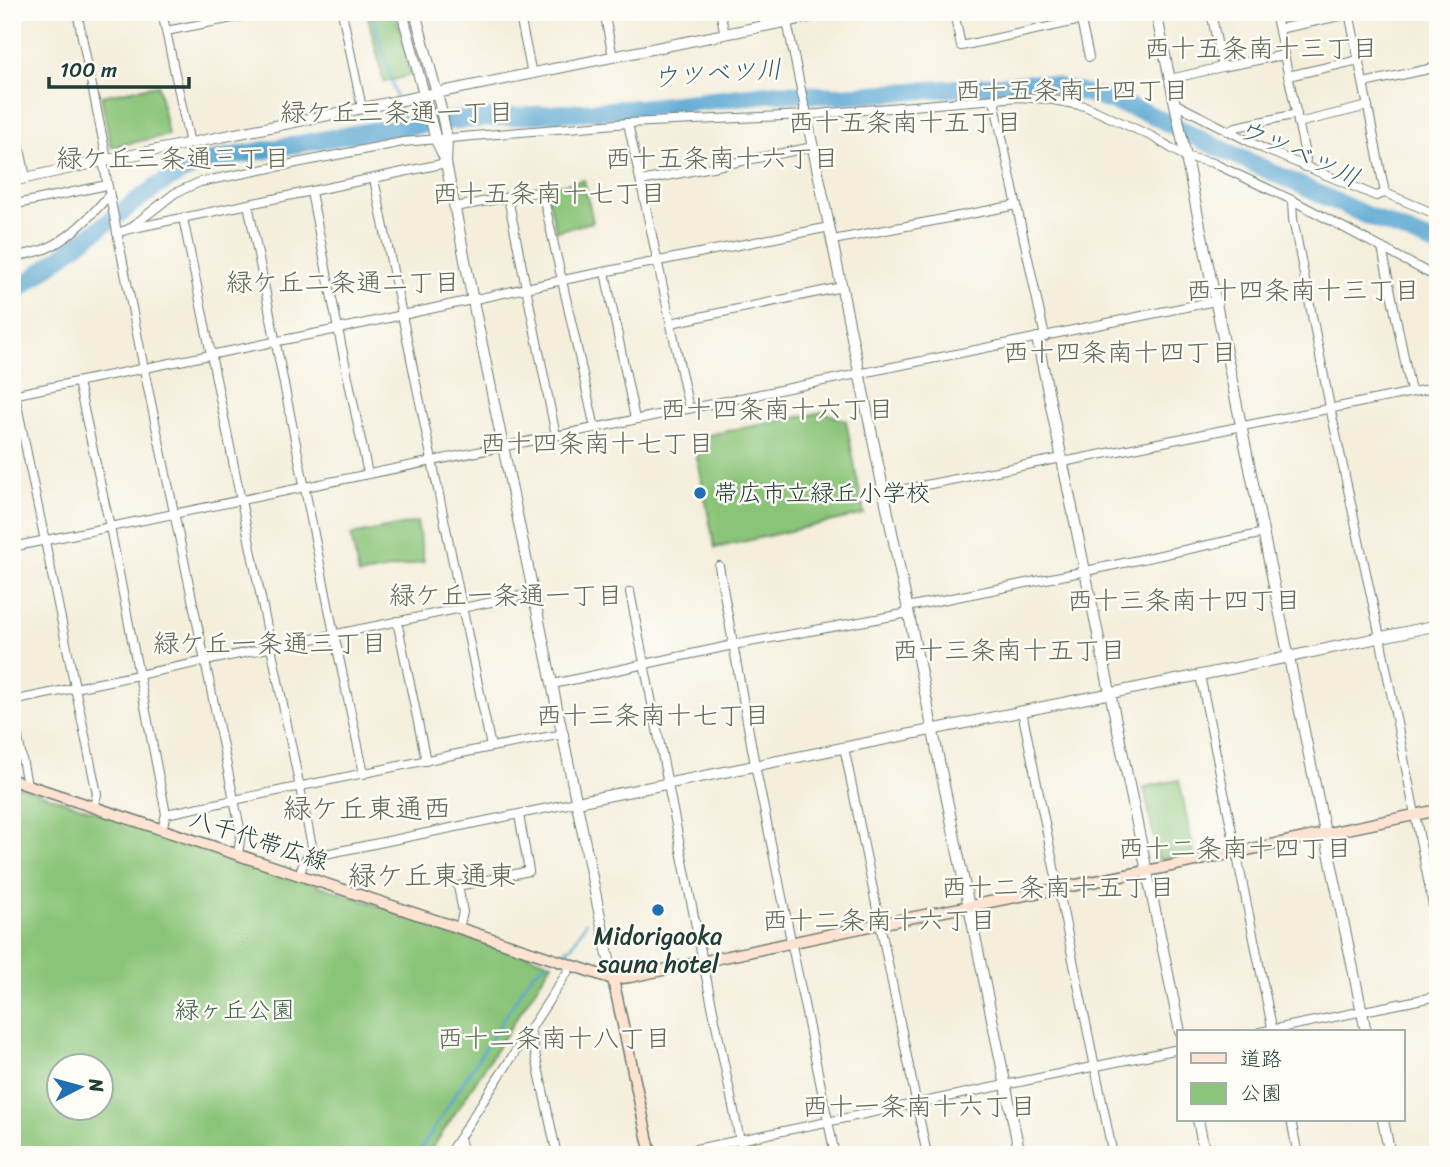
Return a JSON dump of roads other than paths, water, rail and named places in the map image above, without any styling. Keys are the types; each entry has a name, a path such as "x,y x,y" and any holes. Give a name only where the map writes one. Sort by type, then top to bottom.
{"main road":[{"name":"八千代帯広線","path":"12,780 613,979 1438,810"},
{"path":"613,979 652,1155"}],"street":[{"path":"77,12 105,160 107,185 241,833 238,854"},
{"path":"162,12 190,144"},
{"path":"166,31 264,12"},
{"path":"342,12 362,108"},
{"path":"401,12 435,136 446,163 613,979"},
{"path":"415,12 438,93 446,135 446,163"},
{"path":"519,12 532,74"},
{"path":"604,12 613,57"},
{"path":"720,12 725,34"},
{"path":"12,181 725,34 786,17 833,12"},
{"path":"954,12 961,46 1080,16 1089,57"},
{"path":"1156,12 1366,1030"},
{"path":"1211,12 1222,67"},
{"path":"1275,12 1306,159 1305,167"},
{"path":"1279,29 1349,13 1385,193"},
{"path":"786,17 1020,1155"},
{"path":"1170,79 1284,55"},
{"path":"1288,76 1359,60"},
{"path":"1364,83 1438,67"},
{"path":"129,229 175,193 201,182 435,136 1019,97 1085,106 1292,200 1438,278"},
{"path":"994,100 1017,205 1063,460 1180,1030"},
{"path":"1227,131 1368,106"},
{"path":"1175,107 1305,167 1376,196 1385,193 1438,215"},
{"path":"12,109 26,178"},
{"path":"628,123 689,409"},
{"path":"641,181 813,147"},
{"path":"117,231 446,163"},
{"path":"374,179 491,747"},
{"path":"12,205 107,185"},
{"path":"455,207 542,191 595,428"},
{"path":"311,192 368,474"},
{"path":"12,257 54,245 92,216 109,195"},
{"path":"508,198 556,436"},
{"path":"1292,200 1293,219 1330,407 1380,637 1438,931"},
{"path":"248,204 334,635 365,774"},
{"path":"833,240 1017,205"},
{"path":"183,218 314,856"},
{"path":"94,807 97,794 14,395 830,227"},
{"path":"1382,248 1411,392"},
{"path":"605,272 635,419"},
{"path":"671,323 842,287"},
{"path":"12,547 1215,301"},
{"path":"78,383 110,527 166,814 162,830"},
{"path":"885,493 1438,387"},
{"path":"553,684 1264,533"},
{"path":"719,566 755,765 835,1155"},
{"path":"630,592 743,1155"},
{"path":"12,701 535,593"},
{"path":"397,621 426,761"},
{"path":"299,875 306,858 314,856 1438,625"},
{"path":"1200,675 1273,1030"},
{"path":"12,706 27,785"},
{"path":"1022,711 1113,1155"},
{"path":"166,814 564,734"},
{"path":"844,747 927,1155"},
{"path":"460,928 463,912 458,886 529,871 519,815"},
{"path":"448,1155 572,965"},
{"path":"1277,1030 1438,996"},
{"path":"530,1030 557,1155"},
{"path":"667,1155 1177,1049"},
{"path":"1198,1122 1205,1155"},
{"path":"1291,1122 1298,1155"},
{"path":"1383,1122 1390,1155"},
{"path":"460,1138 464,1155"}],"waterway":[{"path":"372,12 396,97"},
{"name":"ウツベツ川","path":"12,294 151,190 188,169 217,159 370,131 457,120 640,108 777,93 841,96 1031,83 1081,92 1145,112 1361,213 1438,245"},
{"path":"398,103 409,126"},
{"path":"557,956 572,946 586,922"},
{"path":"417,1155 532,974 548,962"}],"place":[{"name":"帯広市立緑丘小学校","path":"700,493"},
{"name":"Midorigaoka sauna hotel","path":"658,910"}],"district":[{"name":"西十五条南十三丁目","path":"1261,48"},
{"name":"西十五条南十四丁目","path":"1072,90"},
{"name":"緑ケ丘三条通一丁目","path":"397,112"},
{"name":"西十五条南十五丁目","path":"905,122"},
{"name":"緑ケ丘三条通三丁目","path":"173,158"},
{"name":"西十五条南十六丁目","path":"722,158"},
{"name":"西十五条南十七丁目","path":"549,193"},
{"name":"緑ケ丘二条通二丁目","path":"343,282"},
{"name":"西十四条南十三丁目","path":"1303,290"},
{"name":"西十四条南十四丁目","path":"1120,352"},
{"name":"西十四条南十六丁目","path":"777,409"},
{"name":"西十四条南十七丁目","path":"597,443"},
{"name":"緑ケ丘一条通一丁目","path":"506,595"},
{"name":"西十三条南十四丁目","path":"1184,600"},
{"name":"緑ケ丘一条通三丁目","path":"270,643"},
{"name":"西十三条南十五丁目","path":"1009,650"},
{"name":"西十三条南十七丁目","path":"653,715"},
{"name":"緑ケ丘東通西","path":"367,808"},
{"name":"西十二条南十四丁目","path":"1235,848"},
{"name":"緑ケ丘東通東","path":"432,875"},
{"name":"西十二条南十五丁目","path":"1058,887"},
{"name":"西十二条南十六丁目","path":"879,920"},
{"name":"西十二条南十八丁目","path":"554,1038"},
{"name":"西十一条南十六丁目","path":"919,1106"}],"park label":[{"name":"緑ヶ丘公園","path":"235,1010"}]}
